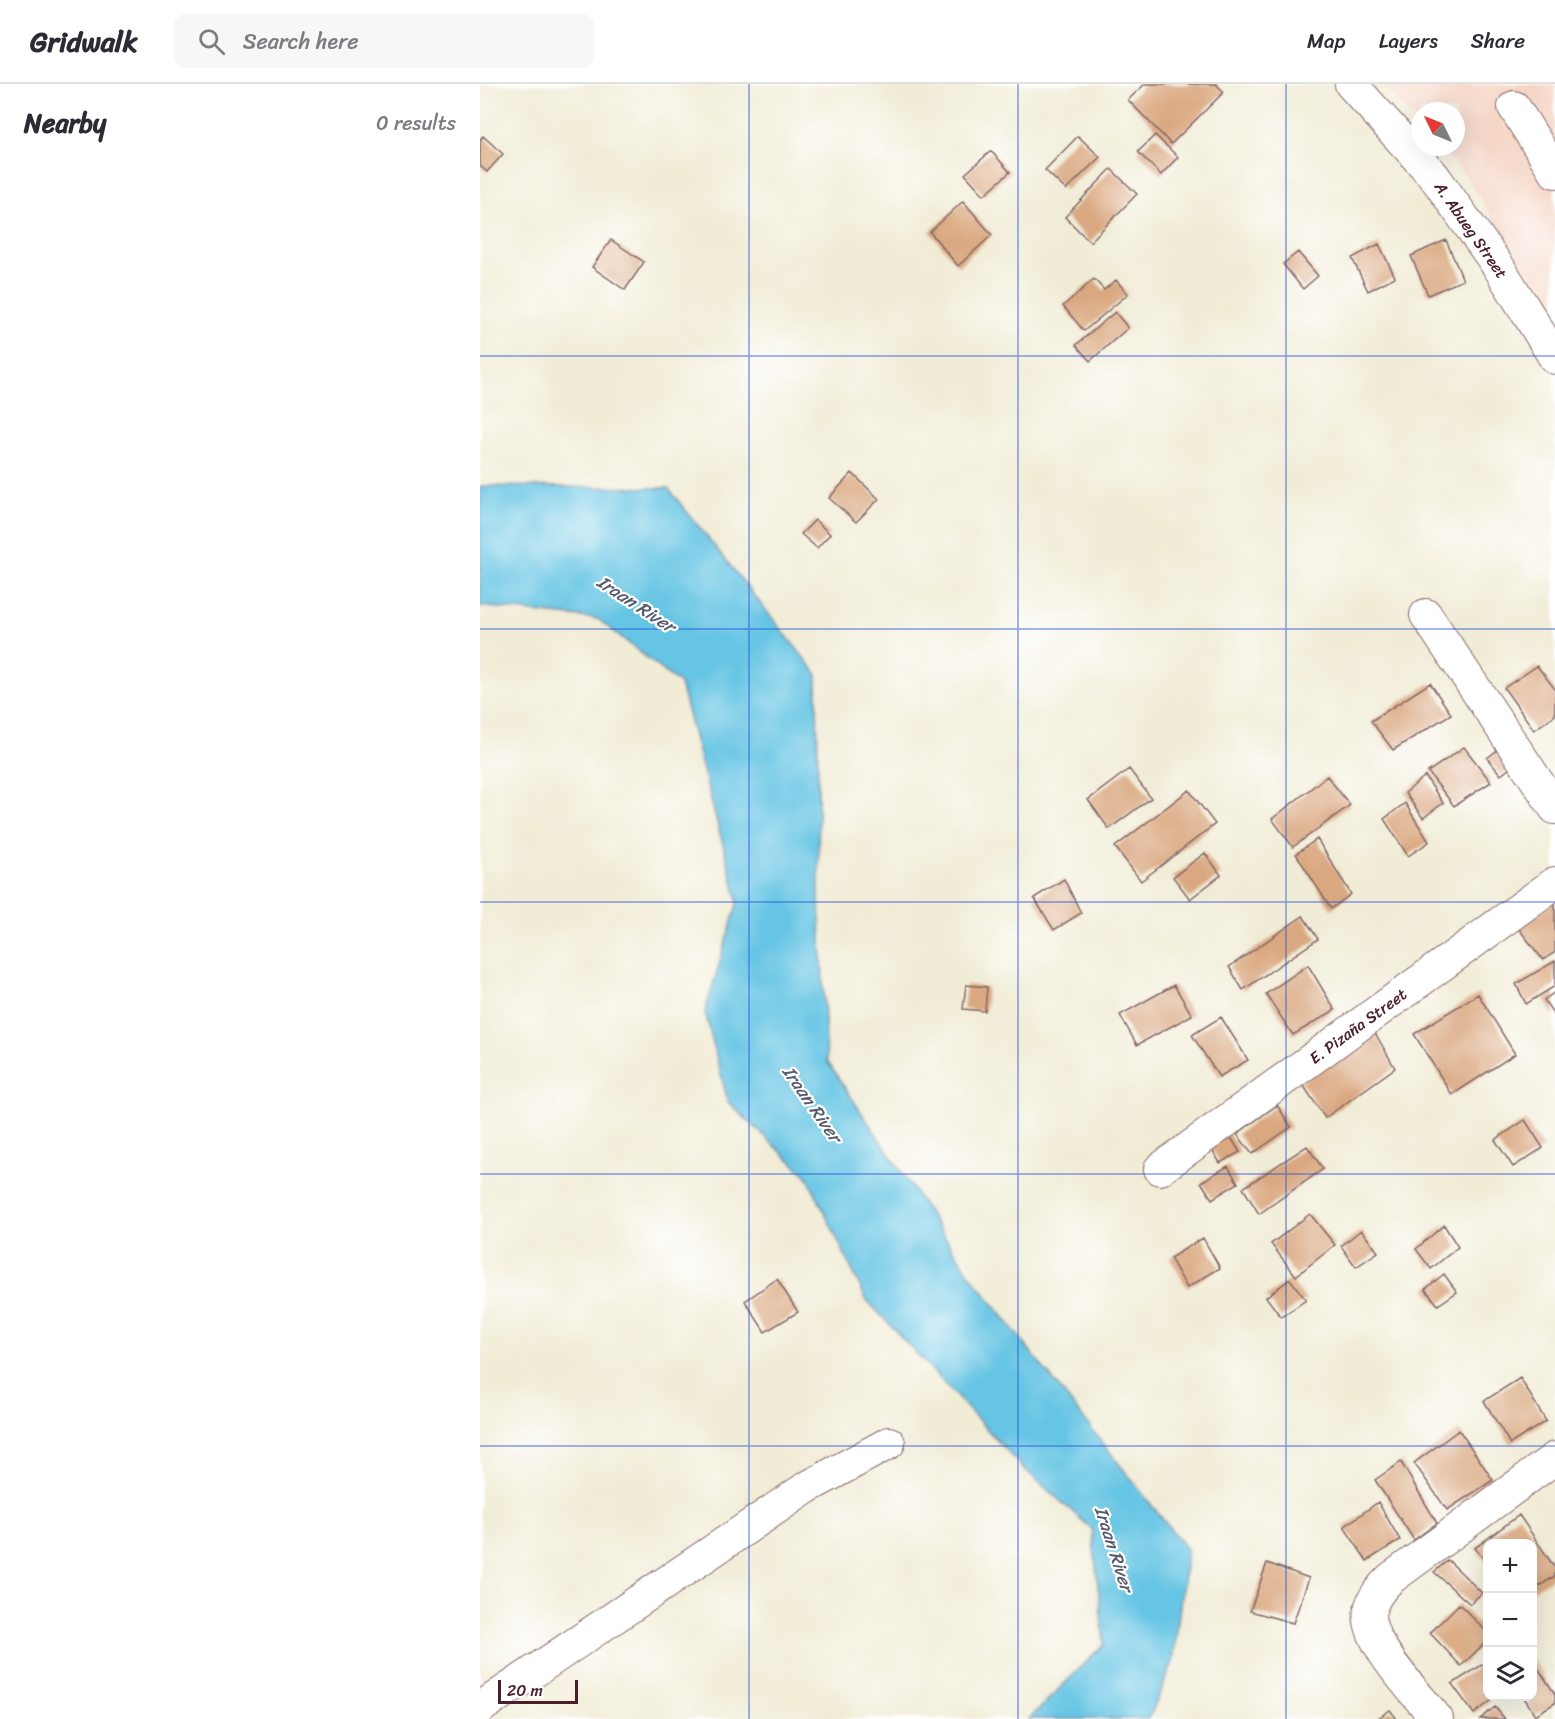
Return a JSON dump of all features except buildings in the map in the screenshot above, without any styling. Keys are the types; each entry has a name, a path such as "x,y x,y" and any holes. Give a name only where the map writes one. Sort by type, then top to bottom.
{"street":[{"name":"A. Abueg Street","path":"1351,84 1434,176 1498,266 1555,358"},
{"path":"1514,106 1555,172"},
{"path":"1426,615 1555,808"},
{"name":"E. Pizaña Street","path":"1160,1169 1555,883"},
{"path":"480,1708 806,1488 889,1443"},
{"path":"1437,1719 1379,1644 1370,1624 1370,1610 1377,1592 1390,1579 1555,1458"}],"shaded area":[{"path":"1382,84 1555,84 1555,314 1466,177 1447,156 1465,156 1465,102 1411,102 1411,116"}],"water":[{"name":"Iraan River","path":"480,486 668,488 817,674 819,899 827,1061 971,1276 1187,1550 1173,1662 1149,1719 1029,1719 1104,1644 1092,1529 1022,1467 866,1299 807,1176 728,1102 705,1012 738,901 680,684 598,619 480,606"}]}
